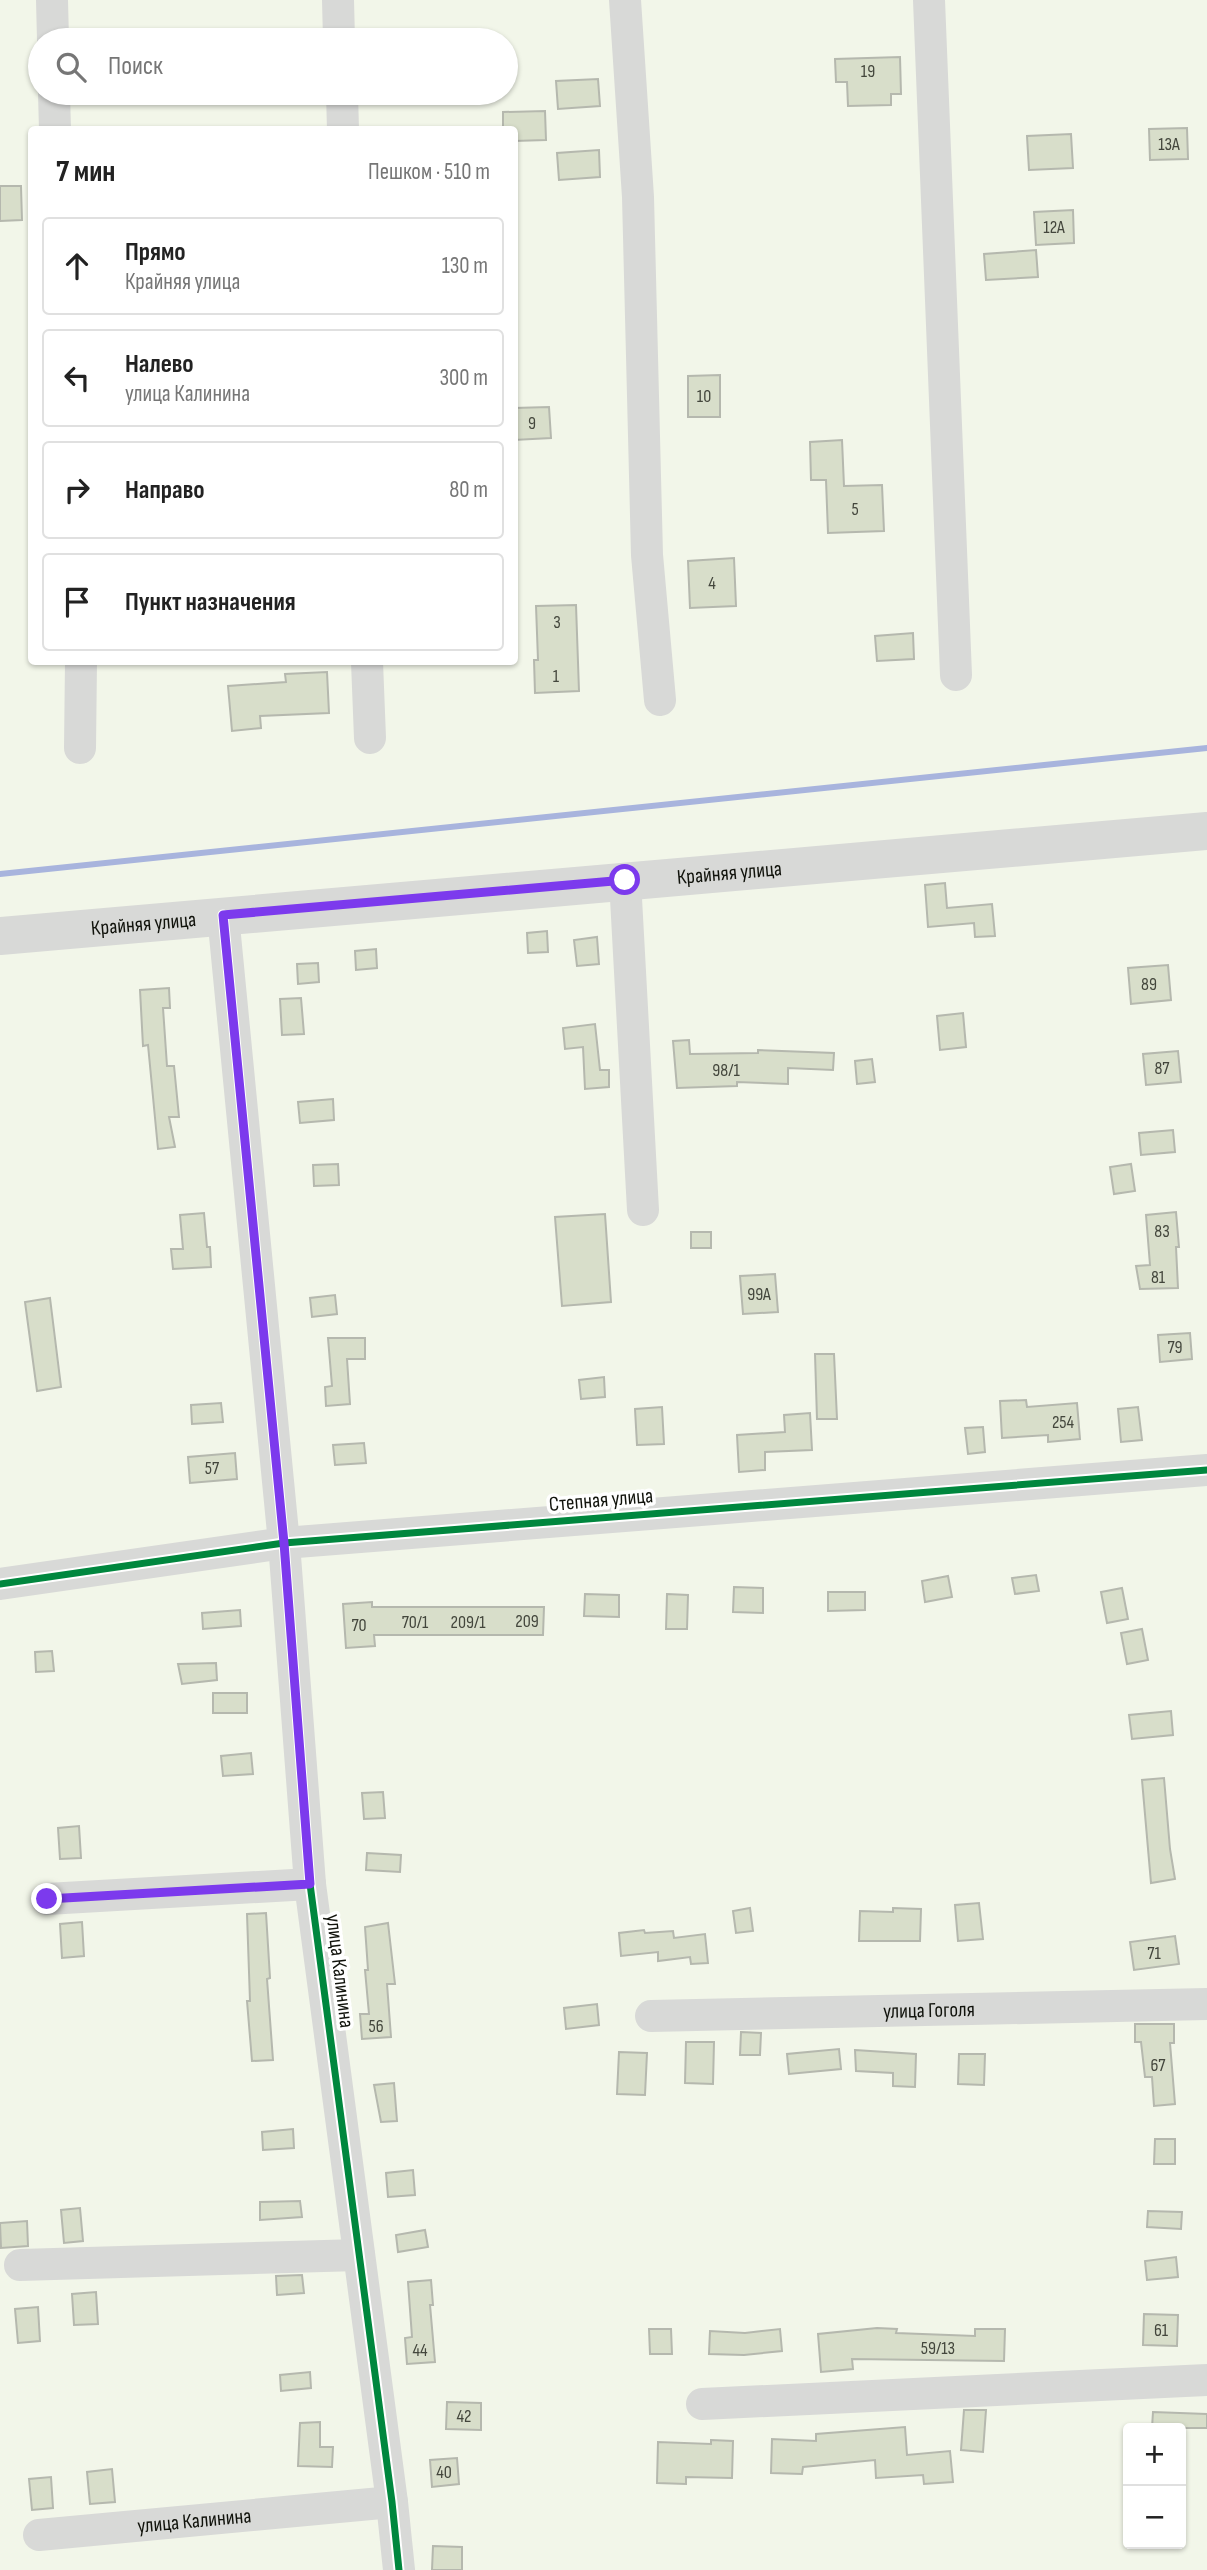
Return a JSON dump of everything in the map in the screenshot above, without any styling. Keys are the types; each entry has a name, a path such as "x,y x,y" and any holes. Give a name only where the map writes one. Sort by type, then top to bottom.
{"main road":[{"name":"Крайняя улица","path":"0,936 1207,831"}],"street":[{"path":"52,0 53,28"},
{"path":"338,0 339,28"},
{"path":"625,0 638,197 647,555 660,700"},
{"path":"929,0 956,675"},
{"path":"54,105 55,126"},
{"path":"342,105 343,126"},
{"path":"80,748 81,665"},
{"path":"367,665 370,738"},
{"path":"625,880 643,1210"},
{"name":"улица Калинина","path":"223,915 284,1543 310,1884 399,2570"},
{"name":"Степная улица","path":"0,1584 284,1543 1207,1469"},
{"path":"47,1899 310,1884"},
{"name":"улица Гоголя","path":"651,2016 1207,2004"},
{"path":"20,2265 359,2255"},
{"path":"702,2404 1207,2380"},
{"name":"улица Калинина","path":"39,2535 392,2502"}],"building":[{"path":"900,57 901,94 891,94 891,105 848,106 847,82 836,82 835,59"},
{"path":"598,79 600,106 558,109 556,81"},
{"path":"545,111 546,140 518,141 518,126 503,126 503,112"},
{"path":"1187,128 1188,159 1150,160 1149,129"},
{"path":"1071,134 1073,168 1029,170 1027,136"},
{"path":"599,150 600,177 559,180 557,153"},
{"path":"0,186 21,186 22,220 0,221"},
{"path":"1073,210 1074,243 1036,245 1034,212"},
{"path":"1036,250 1038,277 986,280 984,254"},
{"path":"720,375 720,417 688,417 688,376"},
{"path":"549,407 551,438 518,440 518,408"},
{"path":"842,440 844,486 882,485 884,531 828,533 826,480 811,480 810,442"},
{"path":"734,558 736,606 690,608 688,561"},
{"path":"576,605 579,691 535,693 534,660 538,660 536,606"},
{"path":"913,633 914,659 877,661 875,636"},
{"path":"327,672 329,713 260,716 261,728 232,731 228,686 286,682 285,674"},
{"path":"945,883 947,908 992,904 995,936 975,937 974,923 928,927 925,885"},
{"path":"547,931 548,952 528,953 527,933"},
{"path":"597,937 599,964 577,966 574,940"},
{"path":"376,949 377,968 356,970 355,951"},
{"path":"318,963 319,982 298,984 297,964"},
{"path":"1168,965 1171,1000 1131,1004 1128,968"},
{"path":"169,988 170,1008 163,1008 167,1066 174,1066 179,1117 169,1117 175,1147 158,1149 148,1045 143,1046 140,990"},
{"path":"301,998 304,1034 282,1035 280,999"},
{"path":"963,1013 966,1047 940,1050 937,1016"},
{"path":"595,1024 600,1070 609,1070 609,1087 585,1089 583,1047 565,1049 563,1028"},
{"path":"689,1040 690,1054 758,1053 758,1050 834,1053 833,1070 788,1068 788,1084 737,1082 737,1086 677,1088 673,1041"},
{"path":"1178,1051 1181,1082 1146,1085 1143,1054"},
{"path":"872,1059 875,1082 857,1084 855,1061"},
{"path":"333,1099 334,1120 300,1123 298,1102"},
{"path":"1173,1130 1175,1152 1141,1155 1139,1133"},
{"path":"338,1164 339,1185 314,1186 313,1165"},
{"path":"1131,1164 1135,1191 1114,1194 1110,1167"},
{"path":"1176,1212 1178,1288 1140,1289 1136,1266 1150,1265 1146,1215"},
{"path":"204,1213 211,1267 173,1269 171,1249 183,1249 180,1215"},
{"path":"605,1214 611,1302 562,1306 555,1217"},
{"path":"691,1232 711,1232 711,1248 691,1248"},
{"path":"775,1274 778,1312 743,1314 740,1276"},
{"path":"335,1295 337,1314 312,1317 310,1298"},
{"path":"50,1298 61,1387 37,1391 25,1302"},
{"path":"1190,1333 1192,1359 1160,1362 1158,1335"},
{"path":"328,1338 365,1338 365,1359 347,1359 350,1404 326,1406 325,1387 332,1386"},
{"path":"815,1354 834,1354 837,1419 817,1419"},
{"path":"604,1377 605,1397 581,1399 579,1380"},
{"path":"1026,1400 1027,1407 1077,1403 1080,1439 1048,1442 1048,1435 1002,1438 1000,1401"},
{"path":"221,1403 223,1422 192,1424 191,1405"},
{"path":"662,1407 664,1444 637,1445 635,1409"},
{"path":"1138,1407 1142,1440 1121,1442 1118,1409"},
{"path":"810,1413 812,1450 765,1452 765,1470 739,1472 737,1435 785,1432 784,1415"},
{"path":"983,1427 985,1452 968,1454 965,1428"},
{"path":"364,1443 366,1463 335,1465 333,1445"},
{"path":"235,1453 237,1479 190,1483 188,1457"},
{"path":"1036,1575 1039,1591 1015,1594 1012,1578"},
{"path":"948,1576 952,1597 925,1602 922,1581"},
{"path":"734,1587 763,1588 763,1613 733,1612"},
{"path":"1122,1588 1128,1619 1107,1623 1101,1592"},
{"path":"828,1592 865,1592 865,1610 828,1611"},
{"path":"585,1594 619,1595 619,1617 584,1616"},
{"path":"667,1594 688,1595 687,1629 666,1629"},
{"path":"372,1602 372,1607 544,1607 543,1635 374,1635 375,1646 346,1648 343,1604"},
{"path":"240,1610 241,1626 203,1629 202,1613"},
{"path":"1142,1629 1148,1660 1127,1664 1121,1633"},
{"path":"52,1651 54,1671 36,1672 35,1652"},
{"path":"216,1663 217,1680 182,1684 178,1664"},
{"path":"213,1693 247,1693 247,1713 213,1713"},
{"path":"1171,1711 1173,1735 1132,1739 1129,1715"},
{"path":"251,1753 253,1774 223,1776 221,1756"},
{"path":"1164,1778 1175,1879 1151,1883 1142,1780"},
{"path":"383,1792 385,1818 364,1819 362,1793"},
{"path":"79,1826 81,1858 60,1859 58,1828"},
{"path":"367,1853 401,1855 400,1872 366,1870"},
{"path":"979,1903 983,1939 958,1941 955,1905"},
{"path":"750,1908 753,1931 736,1933 733,1911"},
{"path":"893,1908 921,1909 920,1941 859,1941 860,1911 893,1912"},
{"path":"266,1913 270,1978 267,1979 273,2060 252,2061 247,2001 250,2001 247,1914"},
{"path":"82,1922 84,1956 62,1958 60,1924"},
{"path":"388,1923 395,1984 387,1984 391,2037 362,2039 360,2014 369,2014 365,1927"},
{"path":"644,1930 645,1933 673,1931 674,1938 705,1934 708,1963 691,1964 690,1957 658,1961 658,1952 621,1956 619,1933"},
{"path":"1175,1936 1179,1964 1134,1970 1130,1942"},
{"path":"597,2004 599,2025 566,2029 564,2008"},
{"path":"1135,2024 1174,2024 1174,2043 1170,2043 1175,2104 1154,2106 1152,2077 1145,2077 1141,2042 1135,2042"},
{"path":"741,2032 761,2033 760,2055 740,2055"},
{"path":"686,2042 714,2042 713,2084 685,2083"},
{"path":"839,2049 841,2069 789,2074 787,2054"},
{"path":"855,2050 916,2054 915,2087 893,2086 893,2073 856,2071"},
{"path":"619,2052 647,2053 645,2095 617,2094"},
{"path":"959,2054 985,2054 984,2085 958,2084"},
{"path":"394,2083 397,2121 381,2122 374,2085"},
{"path":"293,2129 294,2148 263,2150 262,2132"},
{"path":"1155,2139 1175,2139 1175,2164 1154,2164"},
{"path":"413,2170 415,2195 388,2197 386,2173"},
{"path":"300,2201 302,2217 260,2220 260,2202"},
{"path":"80,2208 83,2241 64,2243 61,2210"},
{"path":"1148,2211 1182,2212 1181,2229 1147,2227"},
{"path":"27,2221 28,2246 1,2248 0,2223"},
{"path":"425,2230 428,2247 398,2252 396,2235"},
{"path":"1176,2257 1178,2277 1147,2280 1145,2261"},
{"path":"302,2275 304,2293 277,2295 276,2276"},
{"path":"431,2280 433,2305 430,2305 435,2362 407,2364 405,2338 412,2337 408,2282"},
{"path":"96,2292 98,2324 74,2325 72,2294"},
{"path":"38,2307 40,2341 18,2343 15,2309"},
{"path":"1144,2314 1178,2315 1177,2346 1143,2345"},
{"path":"877,2328 897,2329 896,2333 975,2336 975,2329 1005,2329 1004,2361 852,2359 853,2369 821,2372 818,2334"},
{"path":"649,2329 671,2329 672,2354 650,2354"},
{"path":"780,2329 782,2351 744,2355 709,2354 710,2331 745,2333"},
{"path":"310,2372 311,2388 281,2391 280,2375"},
{"path":"447,2402 481,2403 481,2430 446,2429"},
{"path":"964,2410 986,2410 983,2452 961,2450"},
{"path":"1153,2412 1207,2414 1207,2428 1186,2428 1186,2423 1152,2423"},
{"path":"320,2422 320,2447 333,2447 332,2467 298,2466 300,2423"},
{"path":"905,2427 907,2455 950,2451 953,2482 924,2484 923,2475 876,2478 875,2460 803,2467 802,2474 771,2473 772,2439 816,2441 816,2434"},
{"path":"711,2440 733,2441 732,2478 686,2477 686,2484 657,2483 658,2442 711,2444"},
{"path":"457,2458 459,2484 432,2487 430,2460"},
{"path":"112,2469 115,2502 90,2504 87,2472"},
{"path":"51,2477 53,2508 32,2510 29,2479"},
{"path":"433,2546 462,2547 462,2570 432,2570"}],"waterway":[{"path":"0,874 1207,748"}],"cycle path":[{"path":"223,915 284,1543 310,1884 399,2570"},
{"path":"0,1584 284,1543 1207,1470"}],"route":[{"path":"47,1899 310,1884 284,1543 223,915 625,880"}]}
